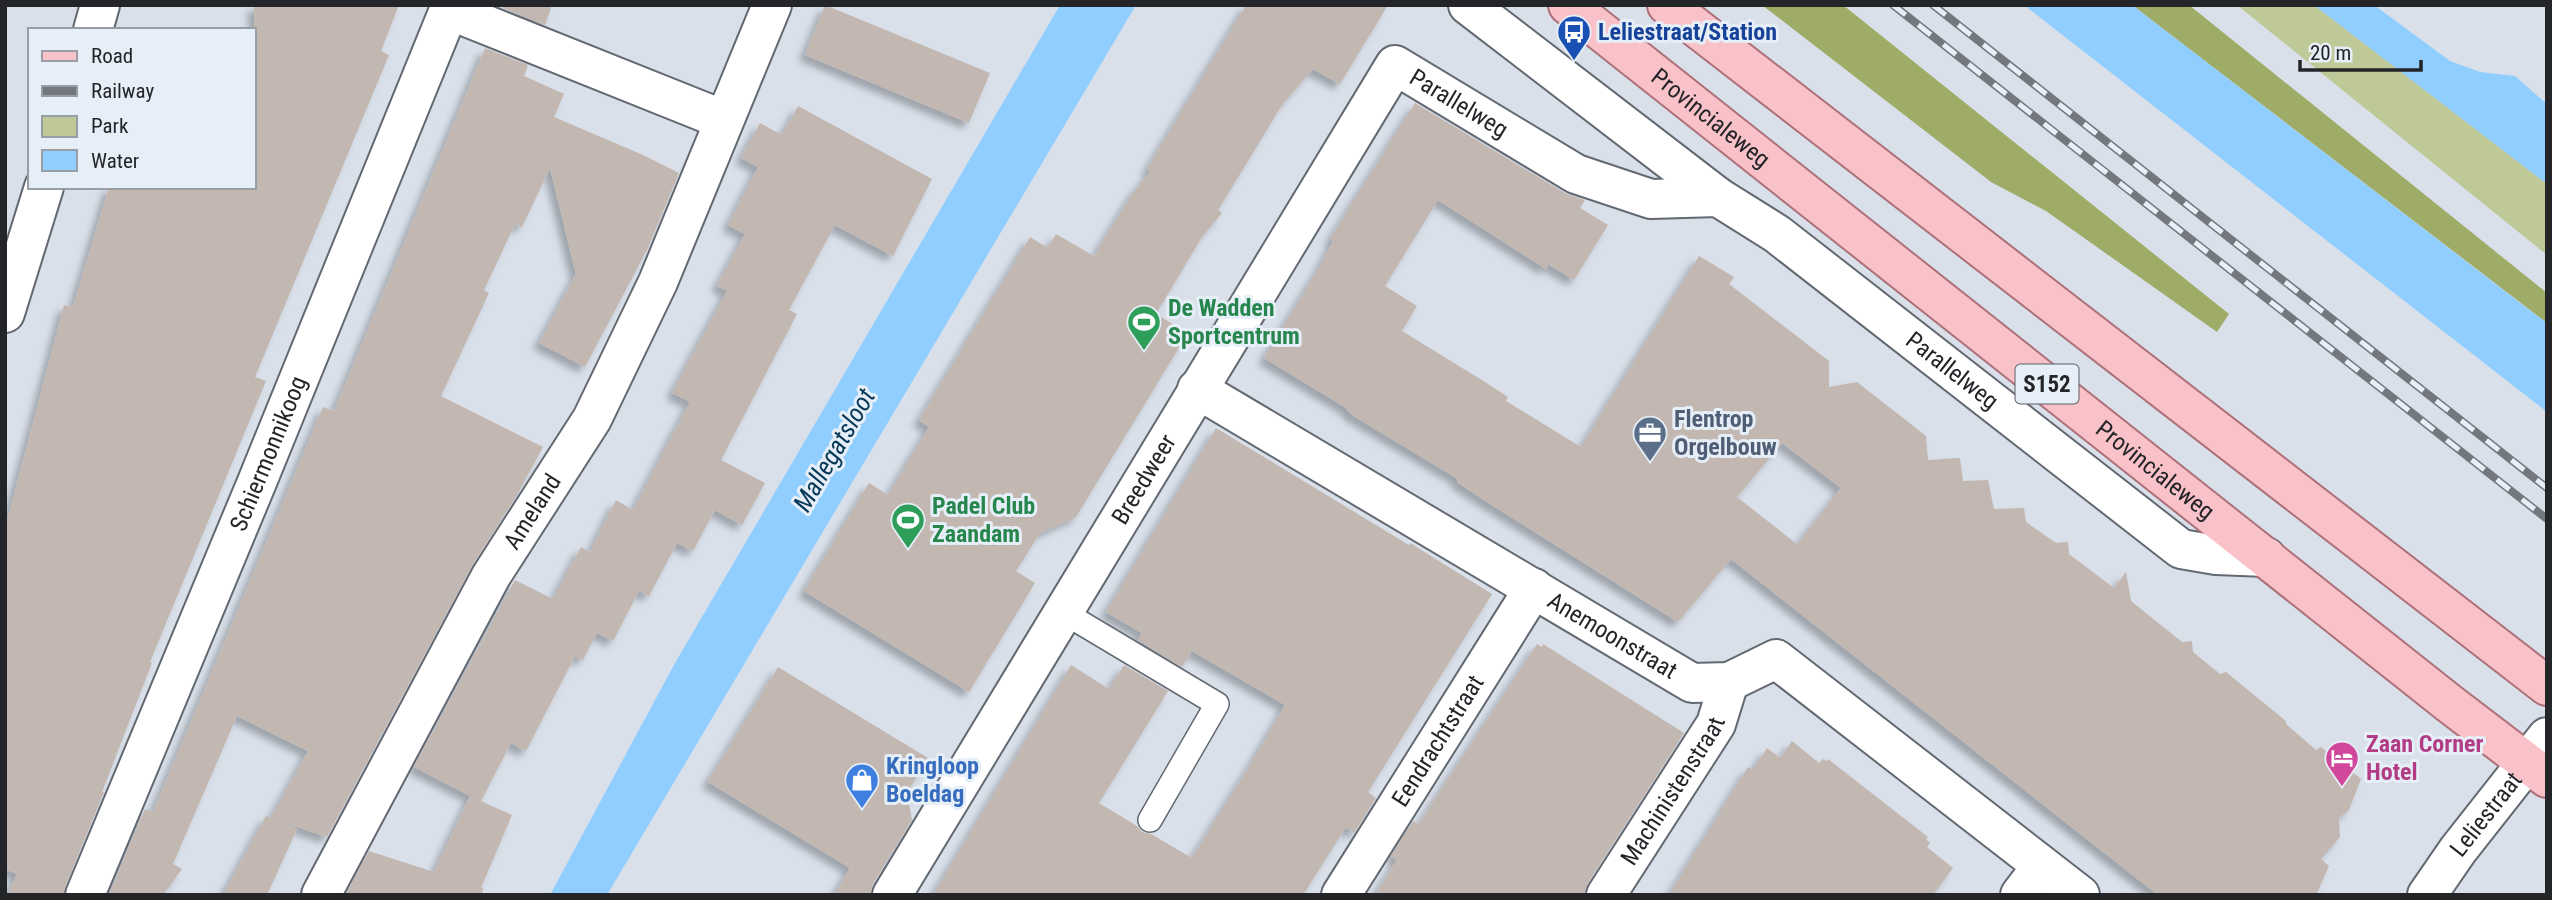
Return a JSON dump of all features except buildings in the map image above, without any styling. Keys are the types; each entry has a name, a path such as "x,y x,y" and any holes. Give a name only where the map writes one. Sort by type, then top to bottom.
{"main road":[{"name":"Provincialeweg","path":"1568,5 2450,704 2540,758"},
{"name":"S152","path":"1667,5 2547,686"}],"street":[{"path":"94,28 100,5"},
{"name":"Ameland","path":"321,895 491,576 592,419 658,282 772,5"},
{"name":"Parallelweg","path":"1468,5 1718,197 1777,234 2181,549 2216,555 2266,557"},
{"path":"450,8 724,120"},
{"name":"Schiermonnikoog","path":"85,895 450,8"},
{"name":"Parallelweg","path":"1395,65 1576,174 1651,199 1718,197"},
{"name":"Breedweer","path":"892,895 1395,65"},
{"path":"5,313 43,189"},
{"name":"Anemoonstraat","path":"1197,389 1692,683 1729,682 1776,659 2031,880 2080,895"},
{"name":"Eendrachtstraat","path":"1341,895 1534,588"},
{"name":"Machinistenstraat","path":"1606,895 1716,724 1729,682"},
{"name":"Leliestraat","path":"2427,895 2458,850 2540,758"}],"lane":[{"path":"1063,612 1217,704 1150,820"}],"green space":[{"path":"1762,5 1843,5 2229,314 2217,332 2046,211 1991,182"},
{"path":"2132,5 2189,5 2547,293 2547,323"},
{"path":"2237,5 2314,5 2547,184 2547,255"}],"water":[{"name":"Mallegatsloot","path":"1060,5 1136,5 607,895 550,895 675,663"},
{"path":"2024,5 2132,5 2547,323 2547,412"},
{"path":"2314,5 2374,5 2450,61 2480,72 2515,76 2547,104 2547,184"}],"railway":[{"path":"1893,5 2547,519"},
{"path":"1933,5 2547,488"}],"place":[{"name":"Leliestraat/Station","path":"1574,62"},
{"name":"De Wadden Sportcentrum","path":"1144,352"},
{"name":"Flentrop Orgelbouw","path":"1650,463"},
{"name":"Padel Club Zaandam","path":"908,550"},
{"name":"Zaan Corner Hotel","path":"2342,788"},
{"name":"Kringloop Boeldag","path":"862,810"}]}
